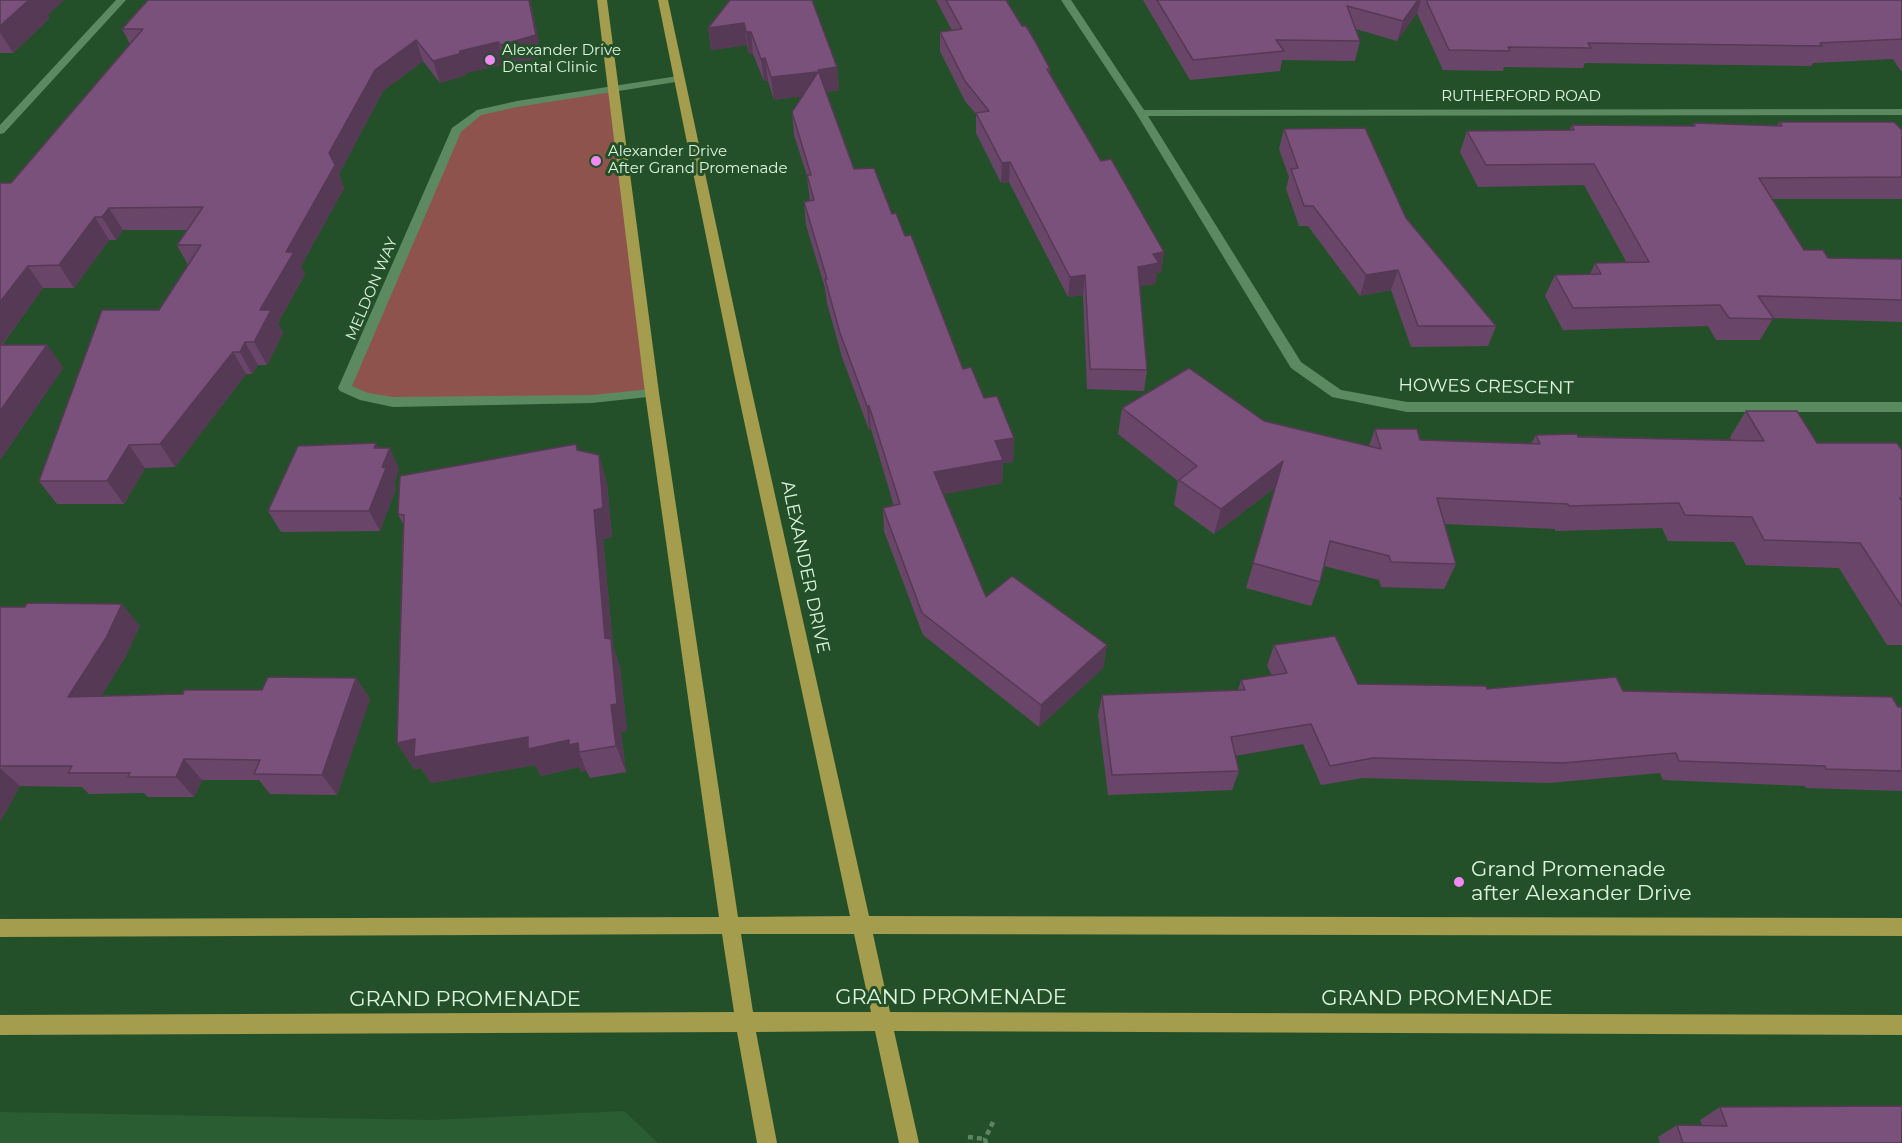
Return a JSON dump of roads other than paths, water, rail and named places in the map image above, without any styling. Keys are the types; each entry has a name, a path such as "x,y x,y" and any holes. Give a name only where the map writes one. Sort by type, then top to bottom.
{"main road":[{"path":"602,0 652,393 730,926 767,1143"},
{"name":"ALEXANDER DRIVE","path":"663,0 678,79 909,1143"},
{"path":"0,928 1902,927"},
{"name":"GRAND PROMENADE","path":"0,1025 881,1021 1902,1025"}],"street":[{"path":"0,131 5,121 121,0"},
{"name":"HOWES CRESCENT","path":"1065,0 1141,113 1296,364 1337,394 1407,407 1902,407"},
{"name":"MELDON WAY","path":"652,393 592,399 393,402 365,397 345,388 456,130 477,113 517,104 678,79"},
{"name":"RUTHERFORD ROAD","path":"1141,113 1902,112"}],"place":[{"name":"Alexander Drive Dental Clinic","path":"490,60"},
{"name":"Alexander Drive After Grand Promenade","path":"596,161"},
{"name":"Grand Promenade after Alexander Drive","path":"1459,882"}]}
